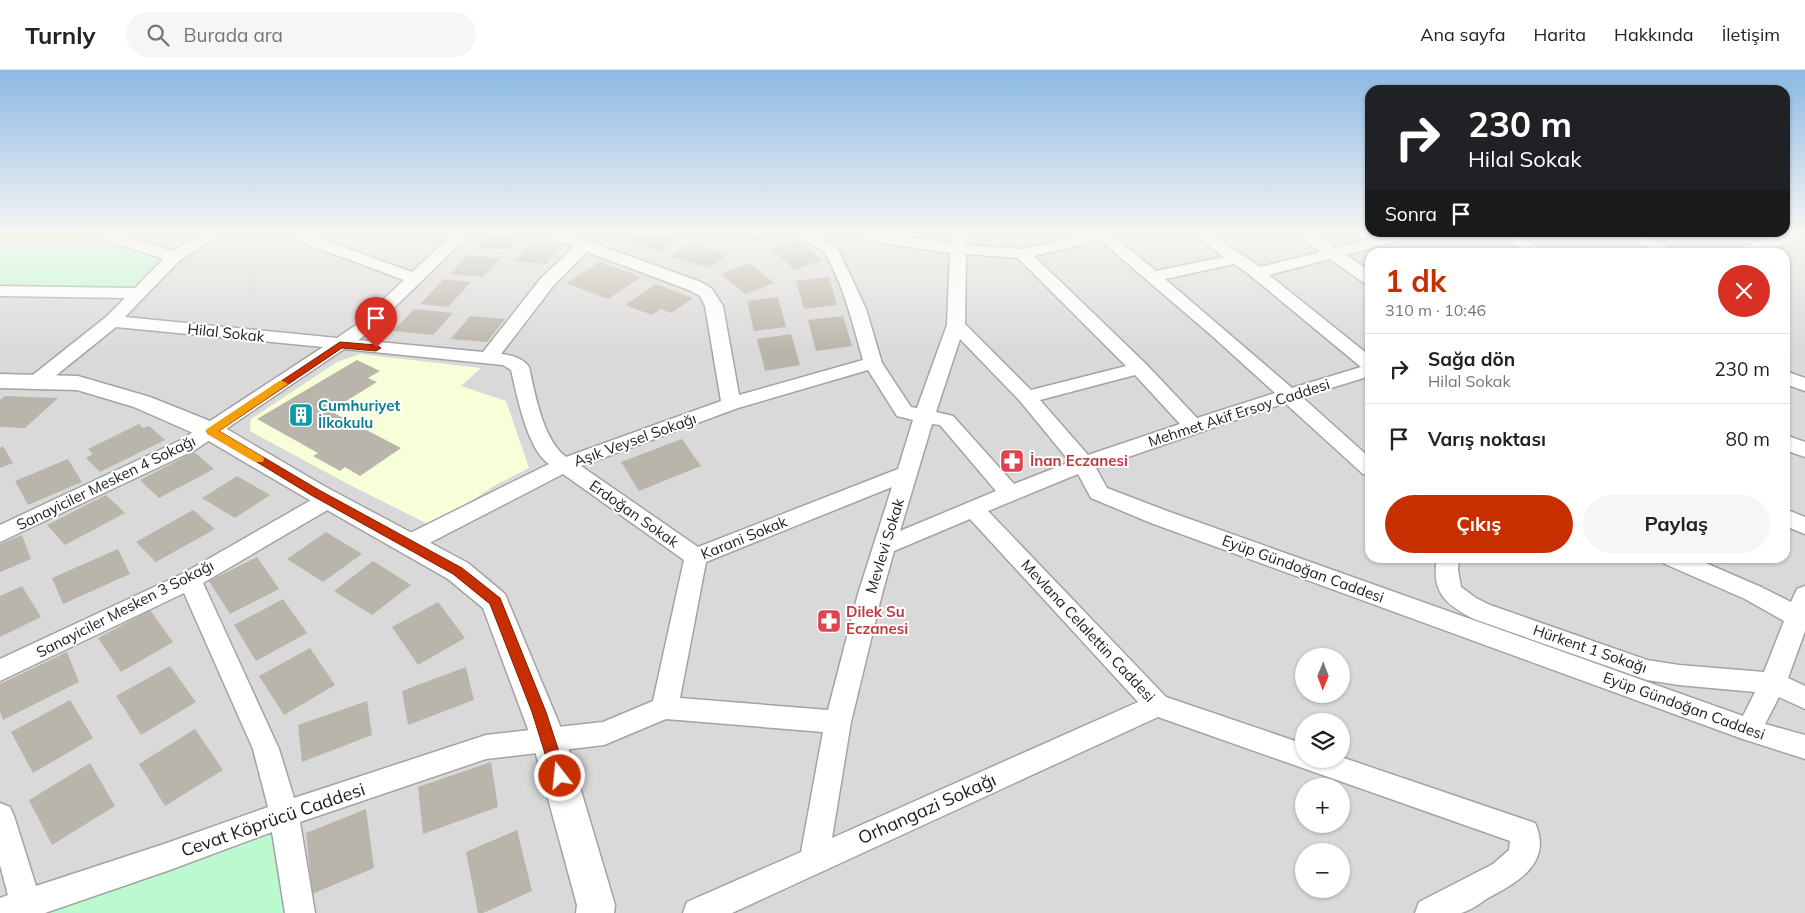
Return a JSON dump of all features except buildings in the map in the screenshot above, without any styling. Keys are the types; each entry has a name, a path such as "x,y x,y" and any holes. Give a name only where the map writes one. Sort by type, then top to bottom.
{"street":[{"path":"36,382 112,321 159,272"},
{"path":"397,272 415,279"},
{"path":"211,431 362,329 422,272"},
{"path":"489,357 548,281 557,272"},
{"path":"657,272 695,286 706,293 714,306 731,404"},
{"path":"841,272 857,309 873,362 904,412 946,420 1010,493"},
{"path":"956,325 957,272"},
{"path":"1042,272 1139,368 1194,427"},
{"path":"1149,272 1365,464"},
{"path":"1154,276 1172,272"},
{"path":"1257,273 1365,361"},
{"path":"0,291 137,294"},
{"name":"Hilal Sokak","path":"112,321 340,345 489,357"},
{"name":"Eyüp Gündoğan Caddesi","path":"956,325 1027,397 1084,464 1099,493 1159,517 1749,730 1805,747"},
{"name":"Mevlevi Sokak","path":"814,860 838,722 870,594 926,417 934,385 956,325"},
{"name":"Erdoğan Sokak","path":"489,357 508,360 520,367 530,412 550,455 696,557"},
{"name":"Aşık Veysel Sokağı","path":"408,544 564,466 731,404 873,362"},
{"path":"1027,397 1139,368"},
{"name":"Mehmet Akif Ersoy Caddesi","path":"885,546 1084,464 1365,372"},
{"path":"1790,379 1805,385"},
{"path":"0,381 78,383 142,402 211,431 328,500 458,571 495,602 549,740 596,905 595,913"},
{"name":"Sanayiciler Mesken 4 Sokağı","path":"0,534 188,445 211,431"},
{"path":"1790,444 1805,450"},
{"name":"Karani Sokak","path":"665,708 696,557 907,473"},
{"name":"Sanayiciler Mesken 3 Sokağı","path":"0,671 190,580 328,500"},
{"name":"Mevlana Celalettin Caddesi","path":"974,510 1158,705 1295,753"},
{"path":"1790,519 1805,526"},
{"name":"Hürkent 1 Sokağı","path":"1447,563 1446,570 1450,591 1468,605 1482,612 1647,670 1679,675 1773,683"},
{"path":"1684,563 1752,593 1803,611 1773,683 1749,730"},
{"path":"190,580 266,749 284,814 300,913"},
{"path":"1773,683 1805,698"},
{"name":"Orhangazi Sokağı","path":"698,913 1158,705"},
{"path":"665,708 838,722"},
{"name":"Cevat Köprücü Caddesi","path":"18,910 284,814 486,747 604,732 665,708"},
{"path":"1337,768 1525,833 1524,857 1504,874 1430,913"},
{"path":"0,816 18,910"}],"shaded area":[{"path":"0,272 1365,272 1365,563 1790,563 1790,272 1805,272 1805,913 0,913"},
{"path":"0,272 151,272 138,288 0,288"},
{"path":"360,354 481,368 461,386 506,401 529,468 494,486 432,526 346,483 250,431 251,419 337,362"},
{"path":"273,826 273,852 284,913 43,913"}],"slow traffic":[{"path":"259,459 211,431 283,384"}],"place":[{"name":"Cumhuriyet İlkokulu","path":"301,415"},
{"name":"İnan Eczanesi","path":"1012,461"},
{"name":"Dilek Su Eczanesi","path":"829,621"}],"route":[{"path":"376,348 340,345 211,431 315,492 458,571 495,602 539,712 560,776"}]}
